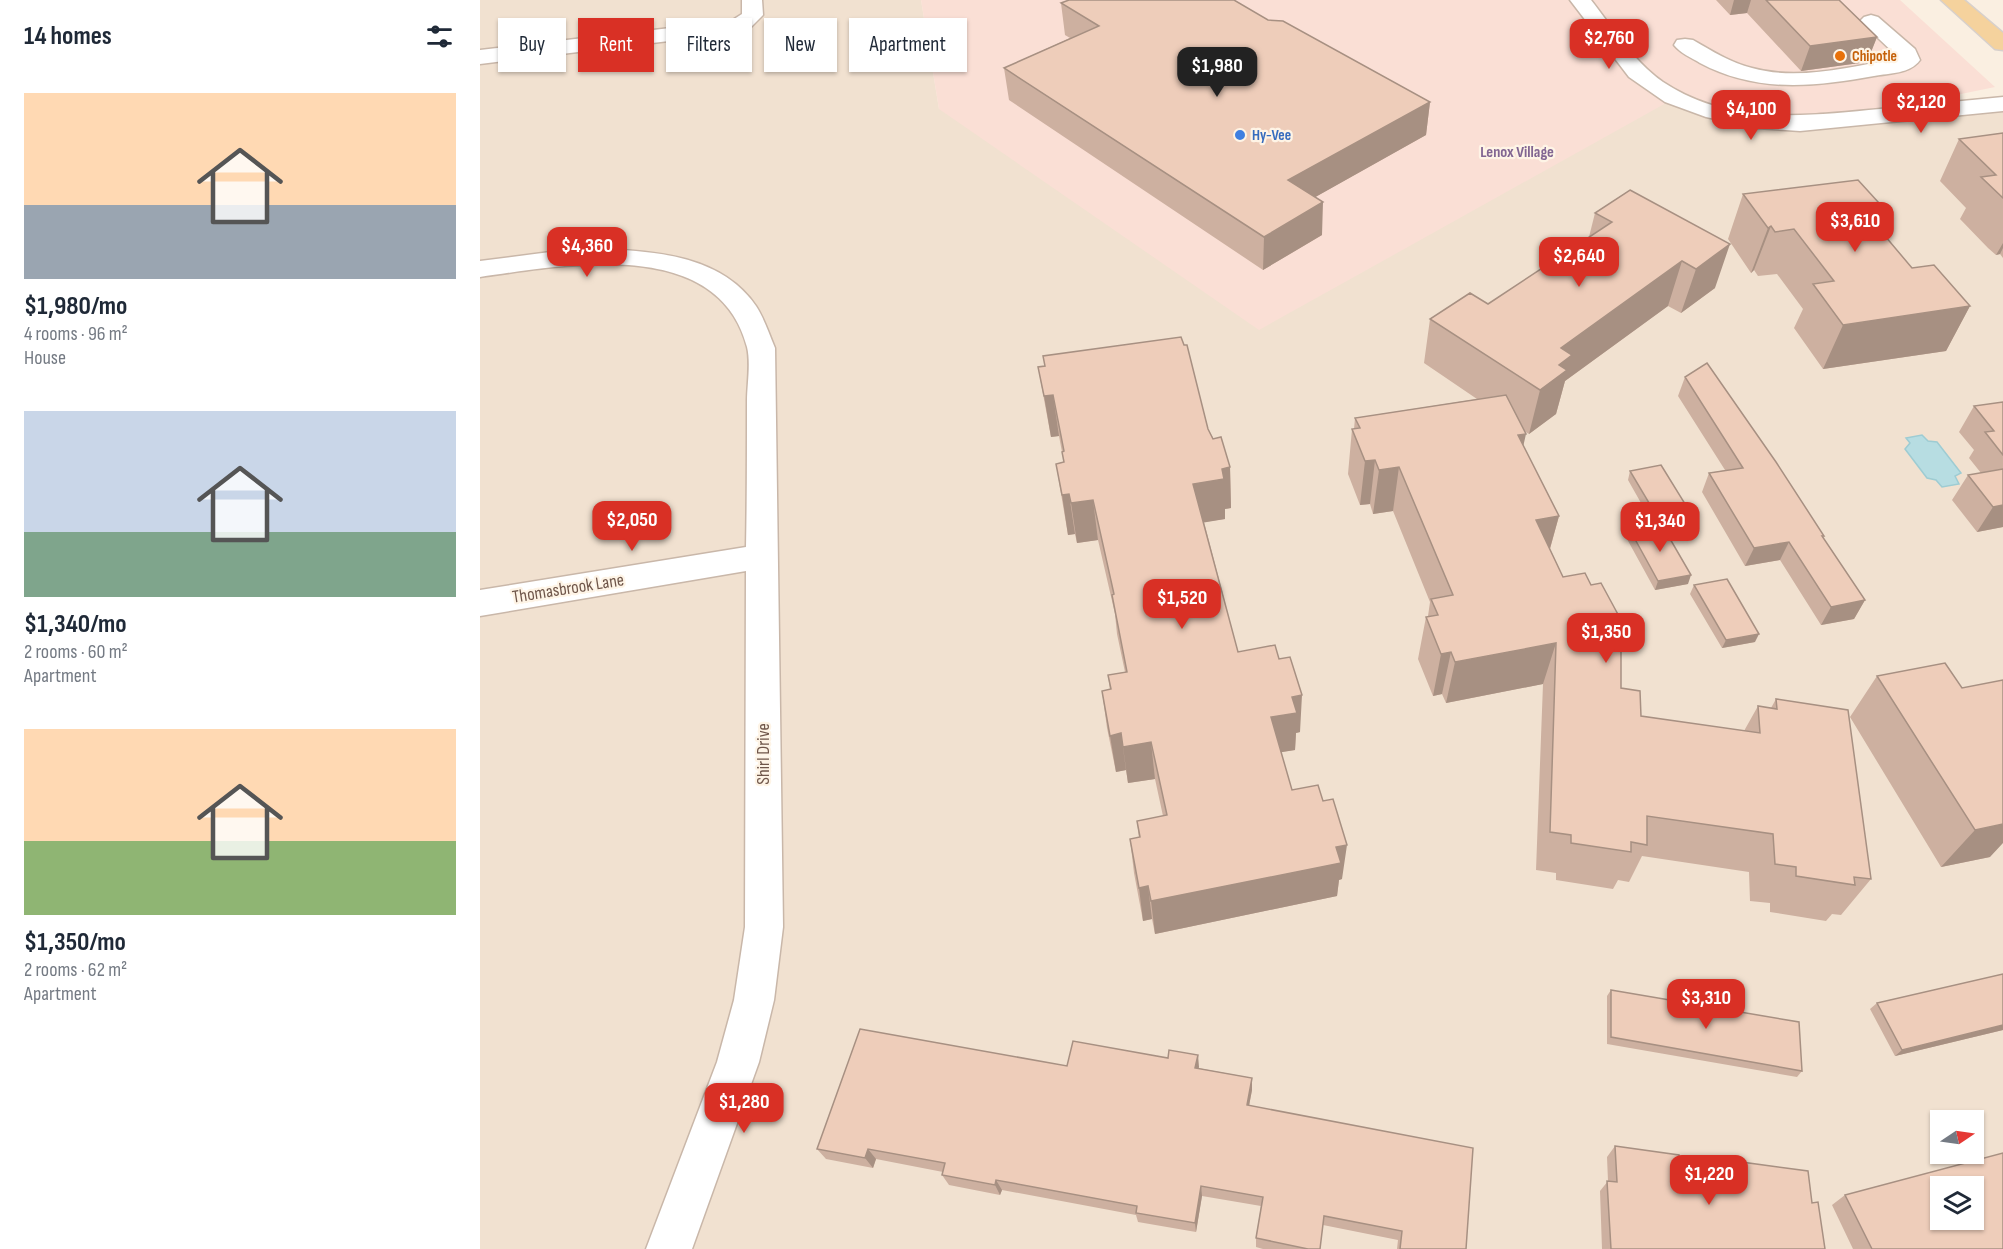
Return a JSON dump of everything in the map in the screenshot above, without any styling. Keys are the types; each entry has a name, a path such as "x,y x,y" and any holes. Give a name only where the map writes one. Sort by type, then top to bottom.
{"main road":[{"path":"1951,0 2003,44"}],"street":[{"path":"480,57 723,30 744,24 752,15 752,0"},
{"path":"1580,0 1638,73 1675,98 1705,110 1768,123 1800,124 2003,104"},
{"path":"1685,45 1713,61 1742,73 1765,78 1791,80 1902,65 1908,60 1907,54 1871,21"},
{"path":"1835,120 1908,103 2003,86"},
{"name":"Shirl Drive","path":"480,269 599,255 667,262 697,272 725,288 744,306 756,327 761,348 764,927 754,1000 738,1062 669,1249"},
{"name":"Thomasbrook Lane","path":"480,603 763,556"}],"shaded area":[{"path":"480,0 921,0 924,18 849,18 849,72 933,72 939,109 1675,98 1736,118 2003,104 2003,1249 480,1249"},
{"path":"921,0 1900,0 1995,87 1835,120 1768,123 1675,98 1259,330 939,109 933,72 967,72 967,18 924,18"}],"water":[{"path":"1922,435 1928,441 1937,442 1961,473 1955,476 1959,484 1942,487 1936,480 1927,478 1905,449 1910,443 1906,438"}],"building":[{"name":"Hy-Vee","path":"1069,0 1234,0 1268,20 1283,21 1430,102 1288,180 1323,202 1264,237 1004,68 1099,26 1061,3"},
{"path":"1766,0 1839,0 1877,37 1810,46"},
{"path":"2003,133 2003,198 1981,177 1996,175 1959,139"},
{"path":"1858,180 1889,214 1869,217 1912,268 1934,265 1970,306 1843,325 1813,284 1834,281 1794,229 1775,232 1771,226 1768,228 1743,194"},
{"path":"1630,190 1730,244 1696,269 1682,261 1561,348 1572,355 1559,365 1567,370 1540,390 1430,319 1470,293 1488,304 1612,222 1595,213"},
{"path":"1181,337 1184,345 1187,345 1208,429 1213,439 1221,437 1230,467 1222,469 1224,479 1193,484 1238,652 1275,645 1279,659 1290,657 1302,695 1292,697 1297,713 1271,717 1292,790 1318,785 1323,801 1333,799 1347,845 1336,847 1341,863 1151,901 1148,886 1139,888 1130,839 1140,837 1137,821 1167,815 1151,742 1123,747 1121,733 1110,736 1102,691 1111,689 1108,675 1127,672 1112,595 1114,594 1093,500 1071,503 1069,494 1062,495 1056,464 1064,462 1062,452 1064,451 1053,395 1044,396 1038,367 1045,366 1043,356"},
{"path":"1707,363 1776,462 1865,600 1831,607 1789,542 1754,548 1709,473 1743,468 1685,377"},
{"path":"1506,395 1526,434 1518,435 1559,516 1536,520 1563,577 1585,573 1591,585 1601,583 1621,620 1609,623 1621,647 1621,688 1640,691 1641,716 1760,733 1758,706 1777,709 1776,699 1848,710 1871,879 1854,877 1855,885 1796,876 1796,867 1775,864 1773,834 1647,816 1647,845 1631,842 1631,852 1571,843 1571,835 1550,832 1556,643 1455,662 1451,652 1441,654 1426,617 1438,615 1431,599 1453,595 1399,467 1379,470 1375,460 1365,461 1352,429 1360,428 1355,418"},
{"path":"2003,402 2003,455 1985,432 1994,431 1974,406"},
{"path":"1661,465 1690,512 1658,518 1630,471"},
{"path":"2003,469 2003,505 1993,507 1968,475"},
{"path":"1662,525 1691,575 1658,581 1630,530"},
{"path":"1727,579 1759,634 1726,640 1694,585"},
{"path":"1945,663 1962,688 2003,680 2003,824 1975,830 1877,676"},
{"path":"2003,974 2003,1025 1902,1050 1877,1003"},
{"path":"1611,990 1799,1022 1802,1071 1611,1037"},
{"path":"860,1029 1067,1066 1073,1041 1168,1058 1169,1050 1198,1055 1195,1068 1252,1078 1247,1105 1473,1148 1466,1249 1400,1249 1402,1231 1324,1216 1320,1249 1308,1249 1256,1238 1263,1197 1201,1186 1195,1223 1136,1213 1137,1206 996,1180 995,1185 942,1175 945,1163 868,1149 865,1158 817,1149"},
{"path":"1615,1146 1679,1155 1679,1163 1743,1171 1741,1162 1808,1171 1812,1203 1818,1202 1825,1249 1611,1249 1607,1181 1617,1182"},
{"path":"2003,1153 2003,1249 1872,1249 1845,1195 1962,1164 1984,1164 1984,1158"}],"place":[{"name":"Chipotle","path":"1840,56"},
{"name":"Hy-Vee","path":"1240,135"}],"district":[{"name":"Lenox Village","path":"1517,151"}]}
